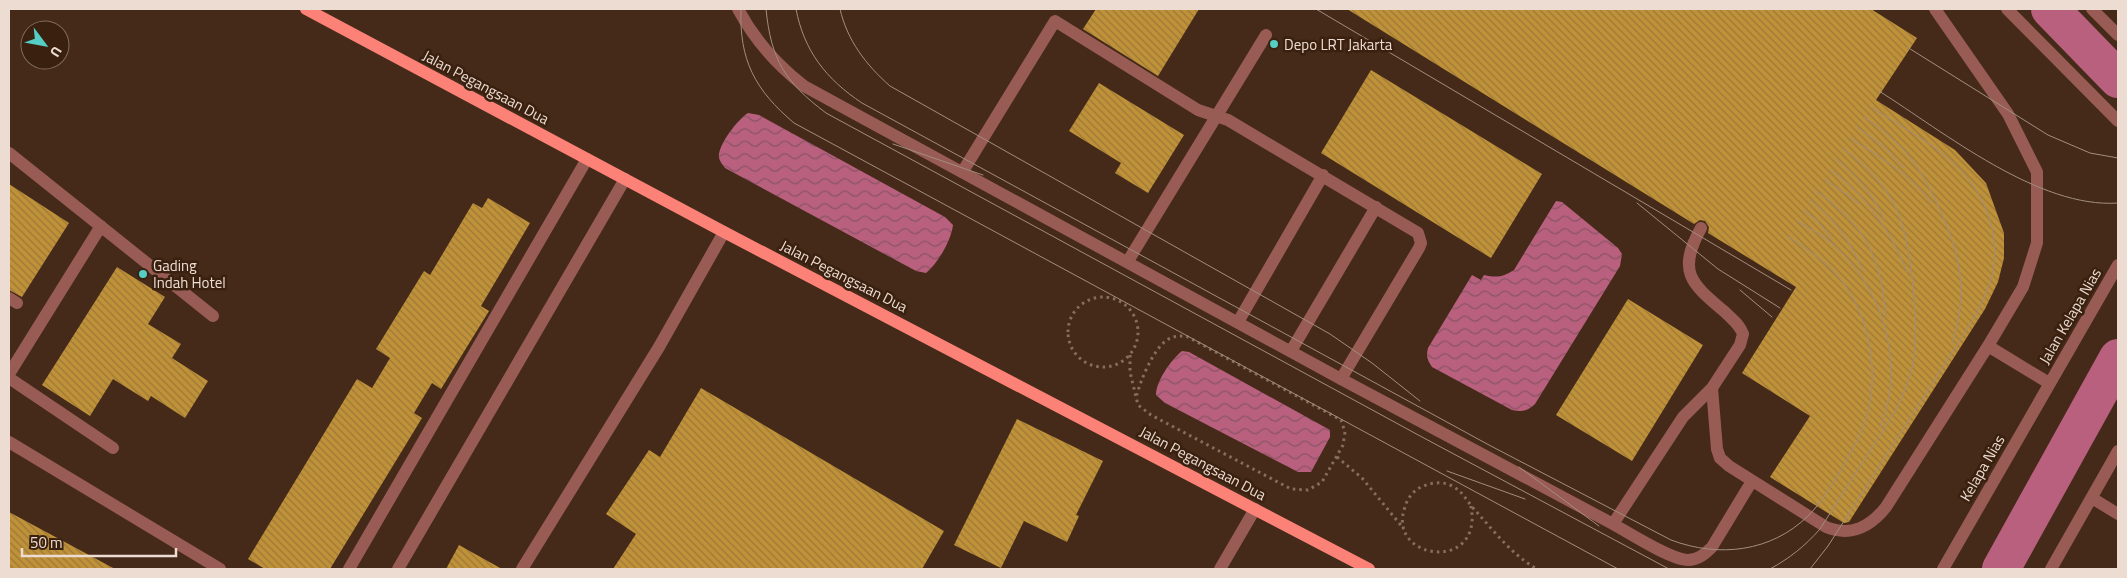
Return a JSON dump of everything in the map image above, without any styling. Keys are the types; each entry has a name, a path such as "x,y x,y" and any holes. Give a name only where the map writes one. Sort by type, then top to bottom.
{"main road":[{"name":"Jalan Pegangsaan Dua","path":"306,9 625,180 1369,569"}],"street":[{"path":"738,9 772,57 790,76 804,86 1128,261 1341,380 1676,558 1696,559 1712,547 1752,481"},
{"path":"1712,388 1717,448 1720,458 1752,481 1833,530 1843,532 1865,526 1876,519 1886,507 2023,287 2037,243 2036,172 2008,114 1935,9"},
{"path":"2007,9 2118,121"},
{"path":"2092,9 2118,35"},
{"path":"963,171 1055,21 1198,110 1228,120 1376,206 1418,233 1421,243 1341,380"},
{"path":"1128,261 1266,35"},
{"path":"9,154 213,316"},
{"path":"349,569 587,159"},
{"path":"1238,322 1323,175"},
{"path":"398,569 625,180"},
{"path":"1291,352 1376,206"},
{"path":"101,226 9,376 113,448"},
{"path":"1613,524 1682,417 1712,388 1740,345 1743,334 1738,324 1697,287 1690,275 1689,253 1701,228"},
{"path":"522,569 659,347 724,232"},
{"name":"Jalan Kelapa Nias","path":"2049,383 2118,265"},
{"path":"1988,346 2049,383"},
{"name":"Kelapa Nias","path":"1943,569 2049,383"},
{"path":"9,442 220,569"},
{"path":"2051,569 2118,451"},
{"path":"2092,498 2118,514"},
{"path":"1220,569 1255,509"}],"path":[{"path":"1130,355 1117,365 1102,368 1086,364 1074,353 1068,339 1069,323 1076,309 1089,300 1105,297 1120,301 1132,311 1138,325 1137,341 1130,355 1130,372 1138,405 1151,415 1291,489 1308,490 1322,482 1343,446 1345,432 1341,420 1186,336 1175,336 1161,346 1140,383 1137,395"},
{"path":"1336,457 1362,478 1413,543 1426,551 1441,553 1456,548 1468,536 1472,521 1471,506"},
{"path":"1404,530 1402,514 1408,499 1418,488 1433,483 1449,484 1462,492 1471,506 1501,539 1537,569"}],"water":[{"path":"748,113 759,115 945,217 953,225 952,231 947,245 935,264 926,273 916,271 725,168 719,158 721,147 734,127"},
{"path":"1556,201 1562,202 1618,248 1622,254 1620,266 1535,404 1525,410 1512,410 1432,367 1427,358 1427,351 1472,275 1481,280 1484,275 1500,276 1514,270"},
{"path":"1182,351 1189,352 1330,430 1330,437 1311,472 1298,472 1165,403 1156,395 1165,371"}],"building":[{"path":"1096,9 1199,9 1158,76 1083,29"},
{"path":"1347,9 1871,9 1917,38 1876,100 1955,150 1986,183 2004,233 2004,258 1998,282 1985,309 1849,522 1844,523 1770,477 1810,416 1742,373 1796,287 1708,233 1709,227 1705,221 1700,220 1694,224"},
{"path":"1371,70 1542,174 1491,258 1321,153"},
{"path":"1099,83 1184,135 1148,193 1115,173 1121,163 1069,131"},
{"path":"9,184 69,223 22,297 9,290"},
{"path":"488,198 530,223 481,306 489,311 441,389 432,383 414,413 422,418 330,569 265,569 248,559 357,379 372,388 390,358 376,349 424,271 430,275 473,203 482,208"},
{"path":"117,267 165,297 148,324 181,344 172,358 208,381 185,418 151,396 148,401 113,379 90,416 42,385"},
{"path":"1628,299 1703,345 1632,461 1556,415"},
{"path":"701,388 944,531 922,569 613,569 636,534 606,514 649,450 660,457"},
{"path":"1017,419 1103,461 1076,515 1079,516 1067,542 1024,521 1001,568 954,545"},
{"path":"9,512 115,569 9,569"},
{"path":"459,545 502,569 446,569"}],"waterway":[{"path":"2050,9 2118,79"},
{"path":"2001,569 2118,358"}],"tram line":[{"path":"741,9 743,44 752,73 769,98 794,123 1618,569"},
{"path":"766,9 772,42 782,68 800,91 826,113 1669,569"},
{"path":"796,9 805,38 819,63 827,74 862,103 1489,445 1671,540 1689,546 1726,550 1744,548 1761,544 1793,528 1813,511 1829,490 1847,460 1866,418 1870,401 1872,365 1866,329 1860,312 1852,296 1836,274 1816,256 1787,236"},
{"path":"840,9 847,31 865,61 890,86 1330,334 1372,363 1420,401"},
{"path":"1316,9 1791,290"},
{"path":"1907,47 2048,135 2090,153 2118,158"},
{"path":"1879,91 1962,146 1993,165 2025,181 2056,194 2088,202 2118,203"},
{"path":"1810,569 1828,546 1976,315 1990,283 1994,266 1993,232 1982,200 1973,185 1941,152 1871,107"},
{"path":"1864,117 1902,148 1923,176 1942,213 1956,252 1960,271 1959,315 1952,343"},
{"path":"1857,127 1888,150 1904,168"},
{"path":"1850,138 1883,159 1914,183 1931,203"},
{"path":"893,144 983,175"},
{"path":"1770,569 1797,551 1820,529 1896,410 1904,393 1913,363 1915,309 1911,267 1904,229 1899,215 1883,186 1843,149"},
{"path":"1836,159 1864,186 1875,201 1884,219"},
{"path":"1830,170 1855,190 1876,215 1894,243 1907,272"},
{"path":"1824,179 1860,204"},
{"path":"1816,191 1848,217 1868,244 1880,276 1886,316"},
{"path":"1810,200 1828,216 1841,232 1853,250 1863,271"},
{"path":"1637,203 1718,269 1780,308"},
{"path":"1804,211 1816,219 1832,239"},
{"path":"1797,221 1835,246 1852,264 1878,307 1886,330 1891,379 1888,404 1880,428"},
{"path":"1740,290 1772,317"},
{"path":"1519,467 1599,526"},
{"path":"1447,471 1525,499"}],"place":[{"name":"Depo LRT Jakarta","path":"1274,44"},
{"name":"Gading Indah Hotel","path":"143,274"}]}
